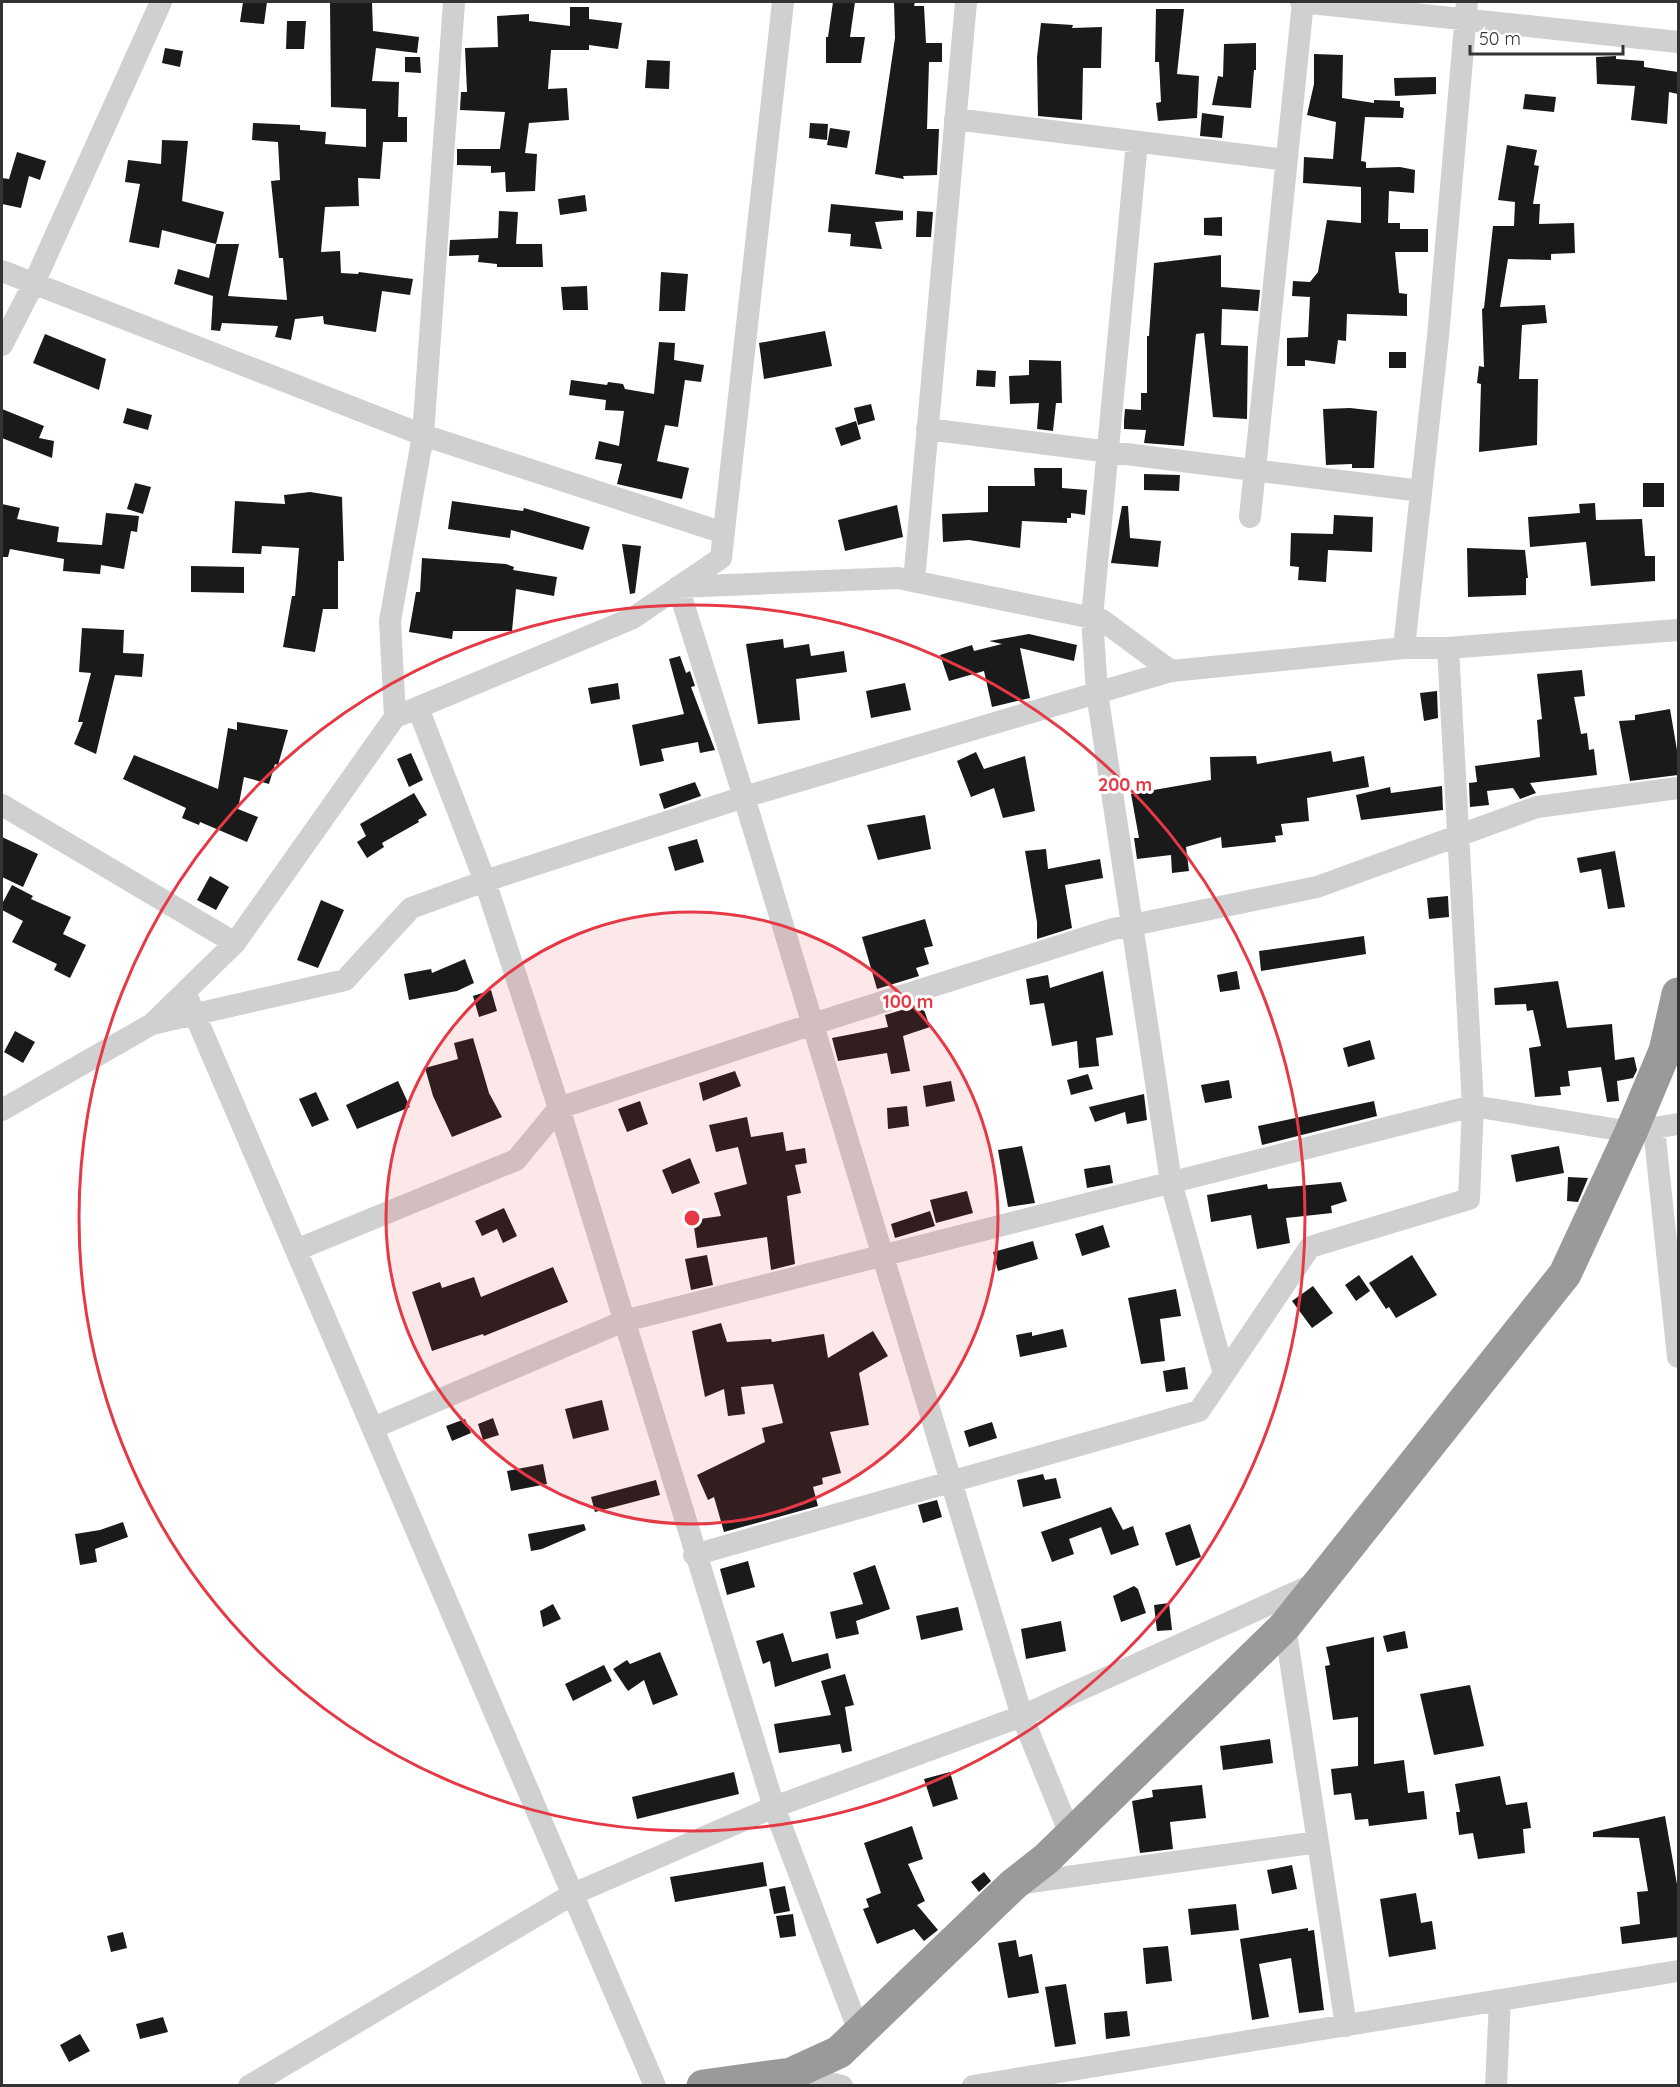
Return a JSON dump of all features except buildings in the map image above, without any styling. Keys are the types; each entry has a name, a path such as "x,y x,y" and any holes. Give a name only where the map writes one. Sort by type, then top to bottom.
{"highway":[{"path":"703,2085 791,2074 839,2052 861,2034 1014,1884 1046,1859 1286,1626 1565,1274 1643,1130 1678,994"}],"street":[{"path":"2,345 34,283 161,2"},
{"path":"395,717 390,621 423,435 454,2"},
{"path":"2,1110 152,1024 235,944 395,717 633,618 721,558 783,2"},
{"path":"914,581 966,2"},
{"path":"1250,517 1302,2 1466,10 1678,42"},
{"path":"1404,648 1466,10"},
{"path":"955,119 1286,160"},
{"path":"1137,142 1092,617 1097,693 1171,1182 1224,1374"},
{"path":"2,271 423,435 724,533"},
{"path":"927,429 1421,491"},
{"path":"678,587 898,578 1102,620 1171,671"},
{"path":"678,587 744,797 883,1254 949,1482 1022,1716 1070,1834"},
{"path":"152,1024 345,980 411,908 485,880 744,797 1171,671 1404,648 1448,648 1678,630"},
{"path":"694,1555 1198,1411 1310,1248 1469,1199 1473,1106 1448,648"},
{"path":"418,708 485,880 559,1108 694,1555 774,1807 861,2034"},
{"path":"296,1250 516,1160 559,1108 813,1024 1132,926 1317,887 1537,807 1678,788"},
{"path":"2,805 235,944"},
{"path":"185,992 655,2085"},
{"path":"373,1428 624,1321 1473,1106 1643,1130 1678,1124"},
{"path":"1643,1130 1678,1357"},
{"path":"249,2085 573,1894 774,1807 1022,1716 1321,1581"},
{"path":"1286,1626 1346,2026"},
{"path":"1014,1884 1318,1842"},
{"path":"973,2085 1678,1971"},
{"path":"1496,2085 1500,2001"},
{"path":"791,2074 842,2085"}]}
